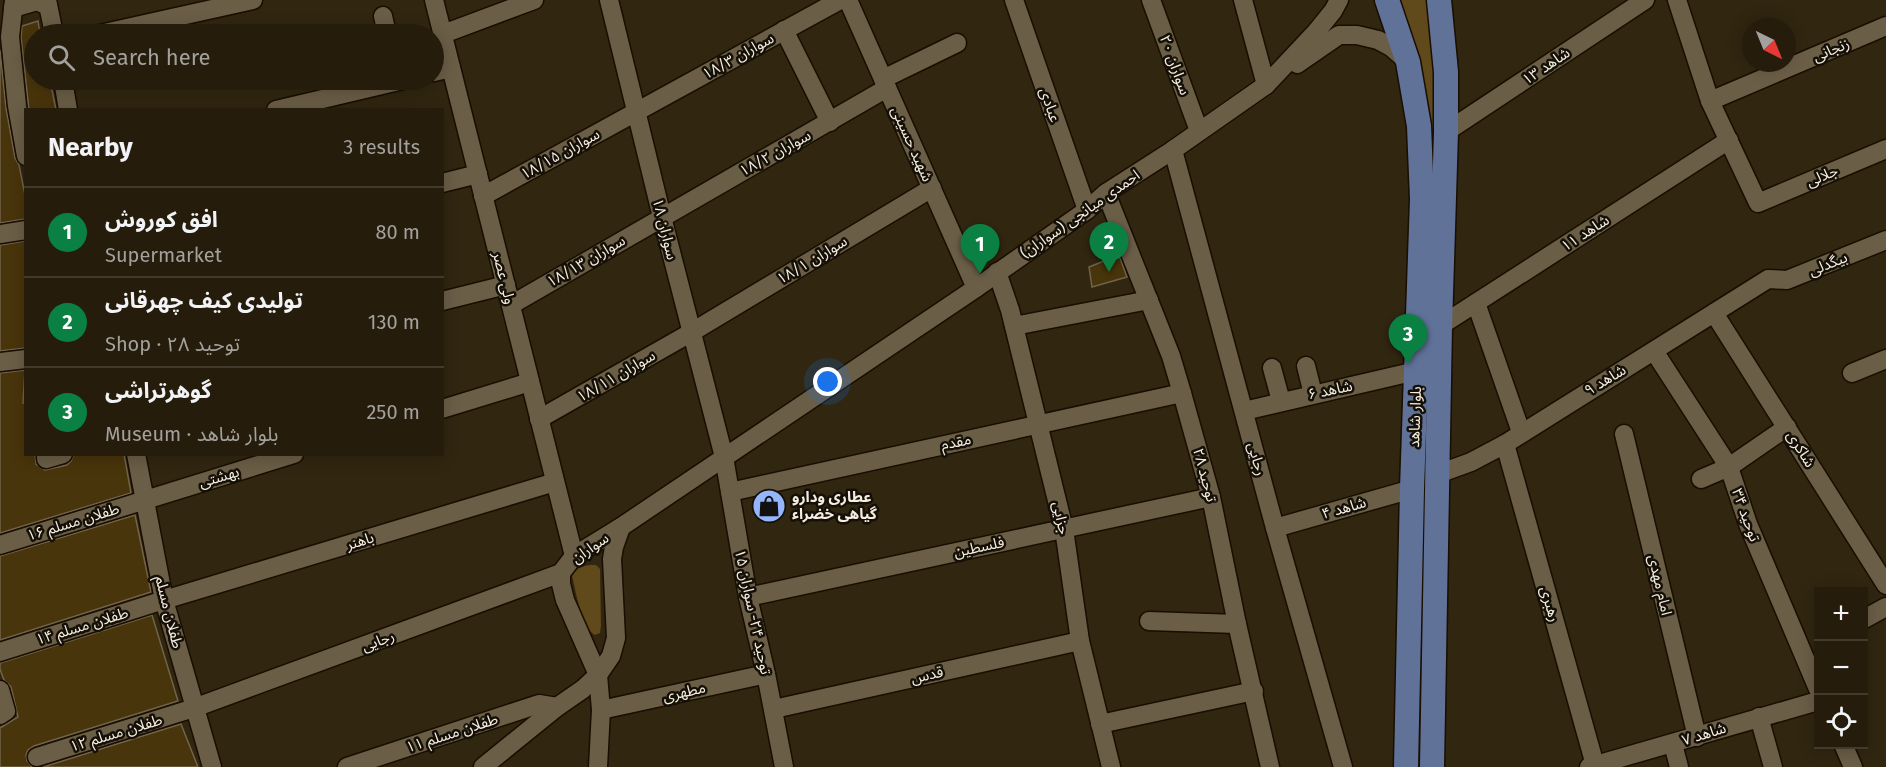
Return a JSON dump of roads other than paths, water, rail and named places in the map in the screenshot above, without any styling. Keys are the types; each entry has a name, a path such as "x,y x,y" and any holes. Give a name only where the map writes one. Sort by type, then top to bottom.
{"main road":[{"name":"بلوار شاهد","path":"1388,0 1408,62 1419,126 1422,199 1412,489 1406,767"},
{"name":"بلوار شاهد","path":"1431,767 1446,132 1446,72 1439,0"}],"street":[{"path":"24,150 9,107 13,4 36,0 47,3 52,24"},
{"path":"145,24 253,0"},
{"name":"ولی عصر","path":"435,0 441,24"},
{"path":"444,34 534,0"},
{"name":"سواران ۱۸","path":"609,0 724,458"},
{"name":"سواران ۱۸/۳","path":"637,112 840,0"},
{"name":"شهید حسینی","path":"848,0 976,288"},
{"name":"عبادی","path":"1014,0 1087,210"},
{"name":"سواران ۲۰","path":"1151,0 1199,131"},
{"path":"1243,0 1266,85 1340,34 1378,40 1391,47 1408,62"},
{"name":"احمدی میانجی (سواران)","path":"621,527 976,288 1087,210 1107,193 1266,85 1316,32 1339,0"},
{"name":"شاهد ۱۳","path":"1446,132 1645,0"},
{"path":"1677,0 1710,101 1729,140"},
{"path":"383,16 385,24"},
{"name":"زنجانی","path":"1710,101 1886,26"},
{"path":"784,30 830,122"},
{"name":"ولی عصر","path":"444,38 573,556"},
{"name":"سواران ۱۸/۲","path":"662,217 830,122 885,83 957,44"},
{"path":"444,70 452,68"},
{"path":"65,90 68,108"},
{"path":"284,108 358,90"},
{"name":"سواران ۱۸/۱۵","path":"483,196 637,112"},
{"name":"جلالی","path":"1729,140 1758,202 1886,149"},
{"name":"شاهد ۱۱","path":"1440,326 1729,140"},
{"name":"رجایی","path":"1173,150 1275,528 1343,767"},
{"path":"444,182 478,174"},
{"name":"سواران ۱۸/۱","path":"692,332 932,188"},
{"name":"توحید ۲۸","path":"1107,193 1171,356 1182,393 1211,497 1270,767"},
{"name":"سواران ۱۸/۱۳","path":"511,305 662,217"},
{"path":"0,234 24,230"},
{"name":"بیگدلی","path":"1768,279 1787,280 1886,240"},
{"name":"جزایی","path":"997,272 1040,423 1064,529 1080,641 1111,767"},
{"name":"شاهد ۹","path":"1438,474 1471,462 1505,444 1768,279"},
{"path":"444,300 506,285"},
{"path":"1014,326 1149,300"},
{"path":"1476,303 1521,432"},
{"name":"شاکری","path":"1714,313 1886,585"},
{"name":"سواران ۱۸/۱۱","path":"539,419 692,332"},
{"name":"توحید ۳۴","path":"1654,351 1729,467 1748,524 1814,680"},
{"path":"0,362 24,359"},
{"path":"1852,373 1886,359"},
{"path":"1306,366 1313,394"},
{"path":"1272,368 1281,401"},
{"name":"شاهد ۶","path":"1244,411 1416,371"},
{"path":"444,408 530,382"},
{"name":"مقدم","path":"730,492 1182,393"},
{"path":"1701,479 1729,467 1787,427"},
{"name":"امام مهدی","path":"1624,434 1697,737"},
{"name":"رهبری","path":"1505,444 1596,766"},
{"name":"طفلان مسلم","path":"136,456 164,600 212,767"},
{"name":"بهشتی","path":"145,500 288,456"},
{"name":"توحید ۲۴- سواران ۱۵","path":"724,458 748,597 774,709 784,767"},
{"name":"باهنر","path":"164,600 555,482"},
{"name":"شاهد ۴","path":"1275,528 1412,489"},
{"name":"فلسطین","path":"748,597 1211,497"},
{"name":"طفلان مسلم ۱۶","path":"0,544 145,500"},
{"path":"483,767 583,689 598,675 611,656 616,638 612,560 621,527"},
{"name":"سواران","path":"561,573 573,556 621,527"},
{"path":"561,573 561,584 566,600 598,675 601,710 598,767"},
{"name":"رجایی","path":"194,708 561,573"},
{"name":"طفلان مسلم ۱۴","path":"0,652 164,600"},
{"path":"1868,616 1886,607"},
{"path":"1149,621 1237,624"},
{"name":"قدس","path":"774,709 1080,641"},
{"name":"مطهری","path":"601,710 766,674"},
{"path":"0,690 3,713"},
{"path":"1100,723 1254,691"},
{"name":"شاهد ۷","path":"1596,766 1814,702"},
{"name":"طفلان مسلم ۱۱","path":"347,767 539,704 557,707"},
{"name":"طفلان مسلم ۱۲","path":"37,757 194,708"},
{"path":"1759,717 1773,767"},
{"path":"1673,744 1679,767"},
{"path":"1845,749 1853,767"}],"place":[{"name":"تولیدی کیف چهرقانی","path":"1109,272"},
{"name":"افق کوروش","path":"980,274"},
{"name":"گوهرتراشی","path":"1408,364"},
{"name":"عطاری ودارو گیاهی خضراء","path":"769,506"}]}
